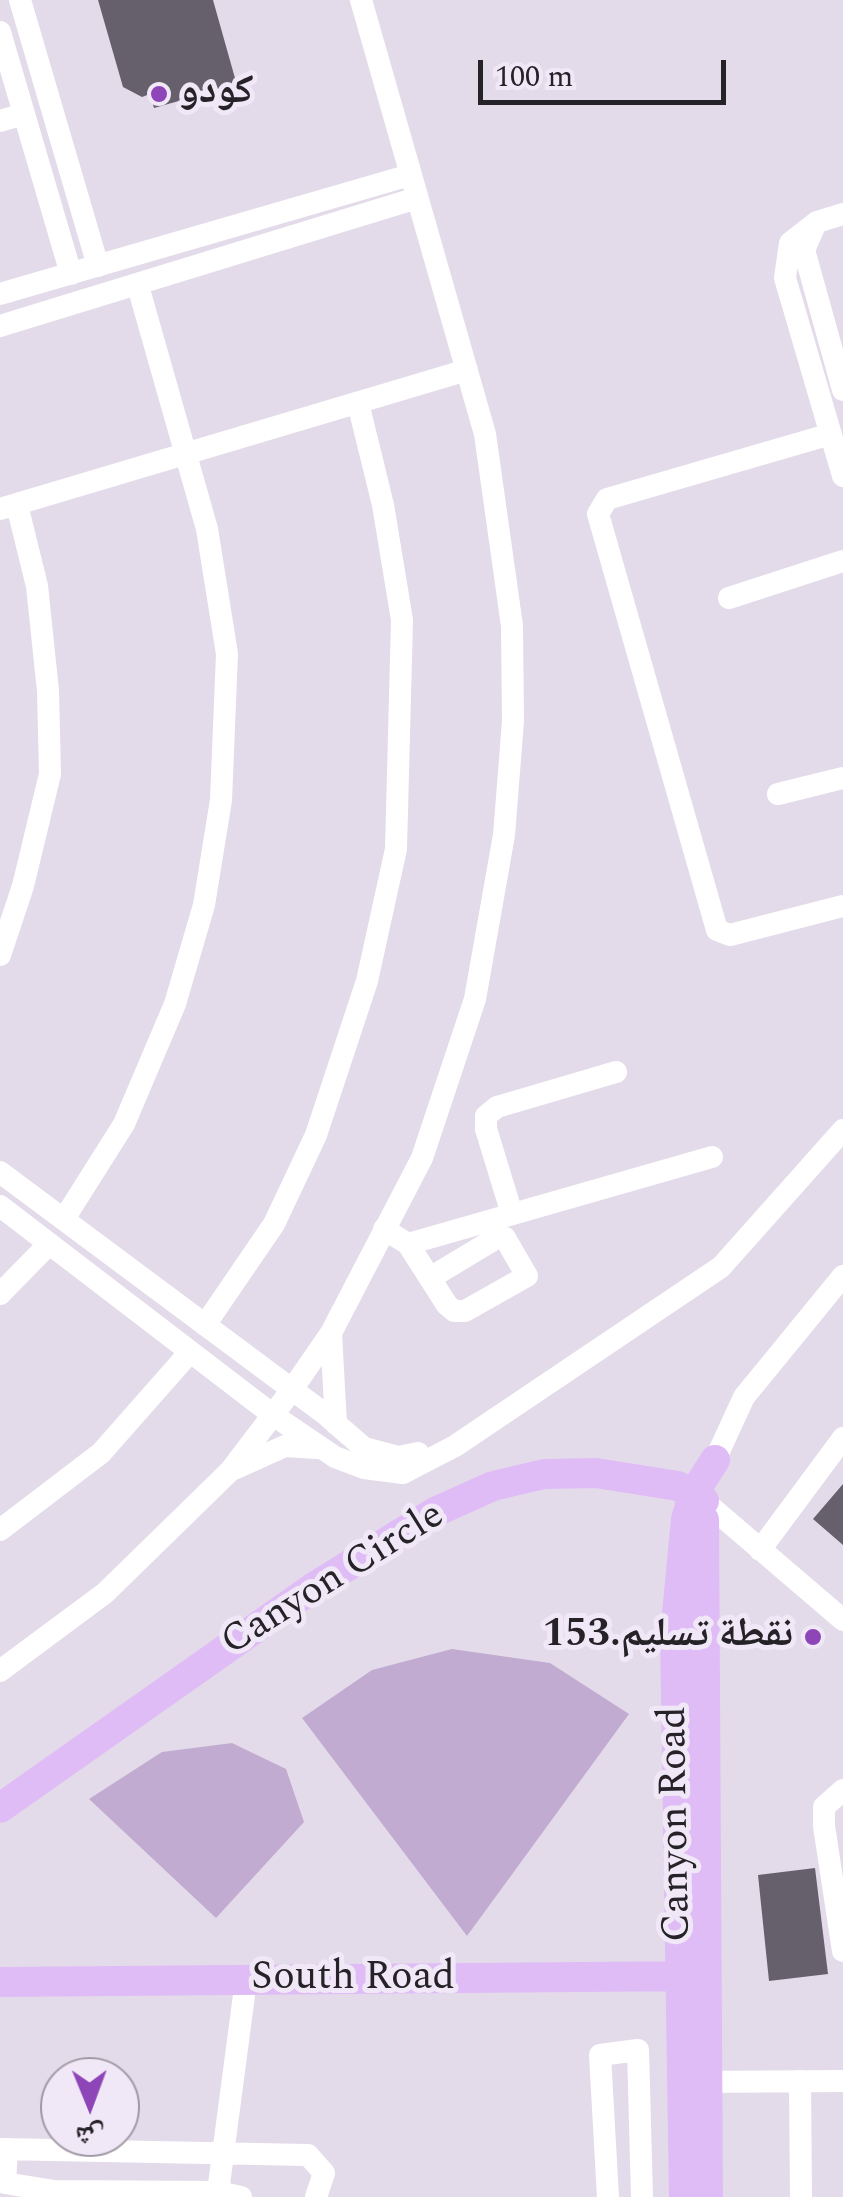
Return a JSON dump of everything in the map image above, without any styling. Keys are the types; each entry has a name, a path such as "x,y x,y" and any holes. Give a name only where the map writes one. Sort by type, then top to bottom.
{"main road":[{"name":"Canyon Road","path":"684,2197 694,2082 699,1497 716,1460"},
{"name":"Canyon Circle","path":"0,1808 314,1586 435,1512 493,1486 544,1474 596,1474 699,1497"},
{"name":"South Road","path":"0,1982 693,1977"},
{"name":"Canyon Road","path":"694,2082 708,2197"}],"street":[{"path":"20,0 98,266"},
{"path":"0,1671 105,1594 231,1470 291,1391 331,1333 422,1158 475,999 504,835 514,721 512,626 485,434 361,0"},
{"path":"0,32 71,274"},
{"path":"0,121 24,114"},
{"path":"0,294 414,186"},
{"path":"0,326 138,286 414,186"},
{"path":"843,214 817,222 790,244 785,278 843,476"},
{"path":"817,222 804,250 843,390"},
{"path":"64,1219 124,1124 175,1004 204,905 221,800 227,654 207,529 138,286"},
{"path":"0,955 24,886 50,774 48,692 37,586 8,507 468,370"},
{"path":"204,1325 274,1224 316,1135 366,981 396,849 402,620 383,505 358,403"},
{"path":"830,434 607,498 598,514 717,930 730,934 843,906"},
{"path":"729,598 843,561"},
{"path":"778,794 843,778"},
{"path":"512,1214 486,1129 486,1116 497,1106 616,1072"},
{"path":"231,1470 285,1446 311,1446 364,1468 403,1473 455,1446 721,1267 843,1130"},
{"path":"408,1244 712,1157"},
{"path":"0,1172 364,1448 398,1457 455,1446"},
{"path":"0,1206 273,1415 335,1456"},
{"path":"384,1229 408,1244 430,1278"},
{"path":"0,1294 49,1244"},
{"name":"Canyon Road","path":"716,1460 744,1397 843,1276"},
{"path":"331,1333 336,1424"},
{"path":"0,1530 102,1453 190,1352"},
{"path":"760,1550 843,1438"},
{"path":"699,1497 843,1620"},
{"path":"843,1790 824,1807 824,1826 843,1950"},
{"path":"40,2148 4,2149 5,2183 54,2191 229,2195 224,2150 246,1980"},
{"path":"608,2197 600,2055 638,2050 642,2197"},
{"path":"694,2082 843,2080"},
{"path":"800,2081 801,2197"},
{"path":"140,2149 308,2155 324,2174 316,2197"},
{"path":"54,2191 62,2157"}],"shaded area":[{"path":"452,1649 550,1663 629,1714 467,1936 302,1718 372,1670"},
{"path":"232,1743 286,1769 304,1822 216,1918 89,1799 162,1752"}],"building":[{"path":"98,0 213,0 240,96 217,102 214,91 154,108 150,94 142,97 123,87"},
{"path":"843,1484 843,1545 813,1519"},
{"path":"815,1868 828,1974 769,1981 758,1875"}],"place":[{"name":"كودو","path":"159,94"},
{"name":"نقطة تسليم.153","path":"813,1637"}]}
